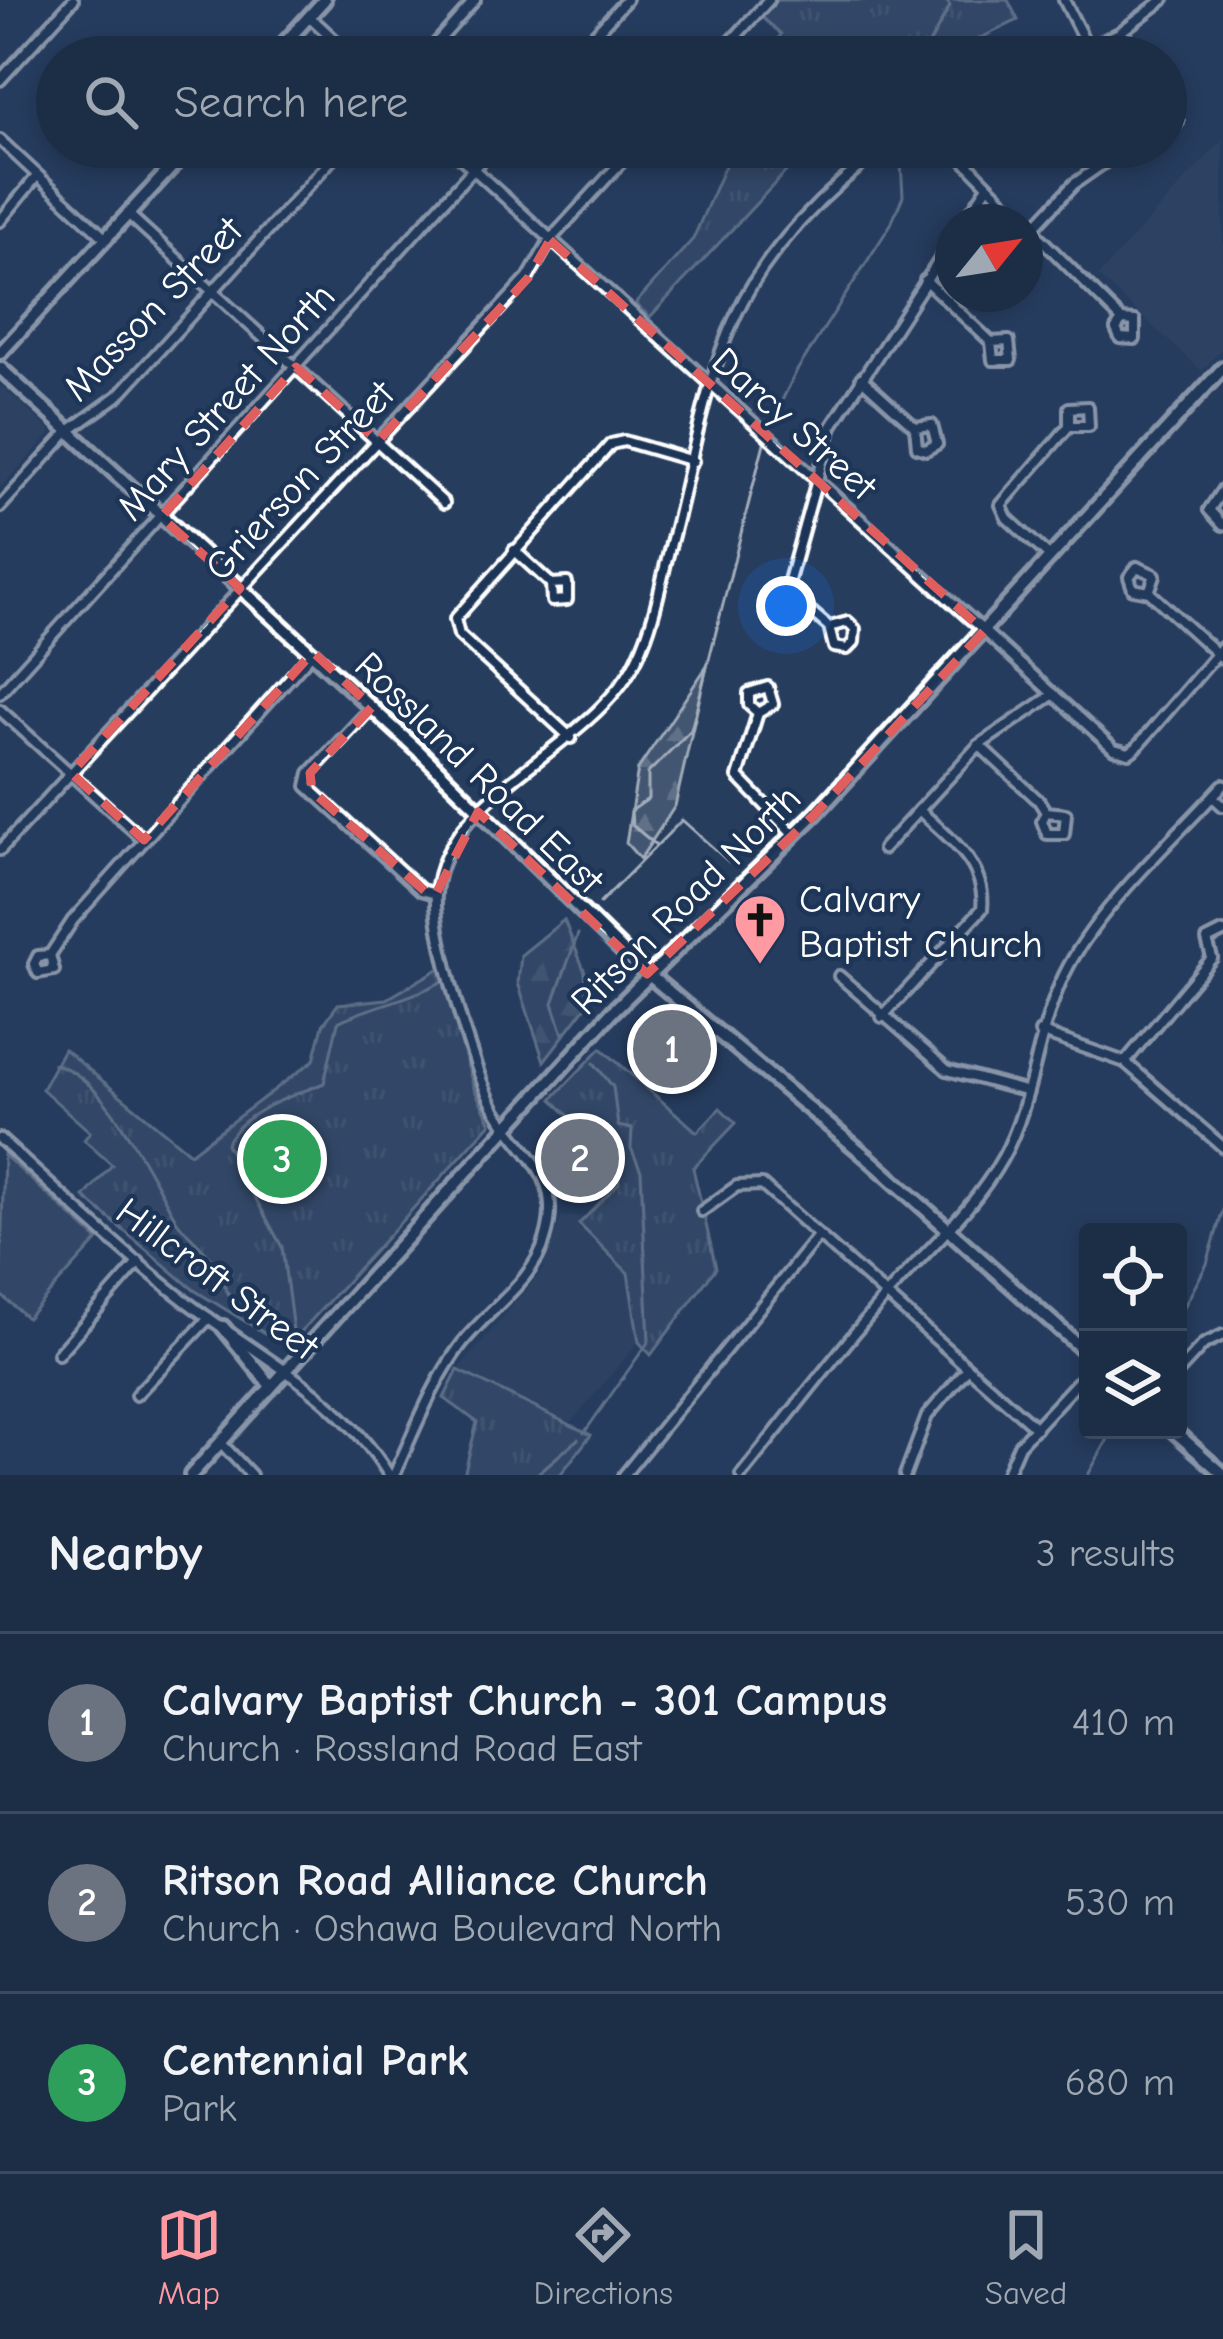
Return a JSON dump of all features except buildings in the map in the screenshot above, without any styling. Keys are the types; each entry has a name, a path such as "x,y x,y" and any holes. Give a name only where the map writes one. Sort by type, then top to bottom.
{"main road":[{"path":"291,36 324,0"},
{"path":"0,353 171,168"},
{"name":"Rossland Road East","path":"0,368 372,707 647,974 1079,1346"},
{"name":"Ritson Road North","path":"191,1475 647,974 794,835 1223,368"},
{"path":"223,1327 271,1386"},
{"path":"1183,1439 1223,1474"}],"street":[{"path":"40,36 73,0"},
{"path":"443,36 475,0"},
{"path":"593,36 626,0"},
{"path":"736,36 769,0"},
{"path":"1064,0 1082,36"},
{"path":"1111,36 1138,22 1163,0"},
{"path":"309,16 330,36"},
{"path":"0,80 36,41"},
{"path":"0,140 106,239"},
{"name":"Masson Street","path":"0,507 69,431 119,395 325,168"},
{"name":"Grierson Street","path":"0,850 528,278 550,240 616,168"},
{"path":"392,1475 447,1364 537,1259 545,1242 549,1195 532,1153 508,1125 479,1073 447,958 436,894 448,855 480,813 519,774 603,709 639,656 730,329 753,284 858,168"},
{"path":"968,168 1003,204"},
{"path":"1043,211 1098,168"},
{"name":"Darcy Street","path":"472,169 815,483 1105,739 1129,753 1221,653"},
{"name":"Mary Street North","path":"0,693 472,169"},
{"path":"0,221 38,176"},
{"path":"976,204 986,189"},
{"path":"129,214 444,503"},
{"path":"1043,240 1114,306 1122,320"},
{"path":"830,626 791,595 788,584 815,483 832,426 935,265"},
{"path":"925,280 991,342"},
{"path":"861,378 915,428"},
{"path":"1050,557 1001,505 1069,426"},
{"path":"571,738 455,628 459,611 611,444 624,441 693,461"},
{"path":"1223,489 1209,510 1223,525"},
{"path":"514,550 550,584"},
{"path":"1149,592 1221,653"},
{"path":"50,955 73,920 312,653"},
{"path":"883,849 979,745 1054,694"},
{"path":"372,707 310,773 307,786 421,890 436,894"},
{"path":"0,710 144,840"},
{"path":"758,713 738,777 794,835"},
{"path":"979,745 1046,812"},
{"path":"743,1474 887,1294 949,1230 1005,1154 1028,1092 1040,1032 1066,972 1087,938 1223,785"},
{"path":"1213,796 1223,806"},
{"path":"882,1017 982,909 984,892 969,857 919,810"},
{"path":"1212,958 1208,940 1223,932"},
{"path":"1126,1062 1212,958"},
{"path":"1212,958 1223,961"},
{"path":"839,976 947,1070 1028,1092"},
{"path":"1040,1032 1126,1062 1223,1147"},
{"name":"Hillcroft Street","path":"0,1138 139,1262 209,1318 287,1368 346,1419 392,1475"},
{"path":"702,1211 736,1186 762,1185 1036,1428"},
{"path":"624,1475 818,1235"},
{"path":"58,1354 139,1262"},
{"path":"136,1395 209,1318"},
{"path":"1187,1362 1204,1343 1223,1335"},
{"path":"904,1475 927,1416 968,1368"},
{"path":"1006,1475 1012,1455 1079,1381"},
{"path":"220,1442 251,1475"}],"highlighted area":[{"path":"550,240 984,631 816,813 647,974 478,812 436,894 427,893 312,791 310,773 372,707 313,652 144,840 71,773 240,588 161,517 296,367 378,441 528,278"}],"shaded area":[{"path":"1223,139 1223,347 1202,371 1098,276"},
{"path":"0,385 52,432 0,488"},
{"path":"562,1216 581,1217 635,1267 645,1334 568,1426 458,1370 542,1271"}],"green space":[{"path":"777,0 1008,0 1018,20 985,36 780,36 762,17"},
{"path":"724,168 789,168 650,317 635,304 693,239"},
{"path":"707,666 675,806 640,859 626,843 638,769"},
{"path":"564,920 585,972 588,1004 544,1061 518,983 521,955"},
{"path":"440,968 474,1088 491,1123 287,1347 194,1290 84,1197 112,1165 84,1140 90,1132 42,1089 64,1049 190,1153 314,1060 323,1025 338,1004 387,999"},
{"path":"601,1048 697,1132 720,1108 736,1123 693,1168 716,1268 651,1355 639,1342 628,1273 579,1224 619,1183 619,1166 552,1099"},
{"path":"4,1155 98,1240 27,1318 0,1294"},
{"path":"458,1370 591,1435 560,1475 464,1475 477,1422 444,1398"}],"waterway":[{"path":"934,36 950,6 946,0"},
{"path":"767,431 796,372 891,224 903,196 901,168"},
{"path":"656,845 632,825 631,811 648,799 648,773 691,730 764,443"},
{"path":"600,903 682,820 729,862"},
{"path":"563,1034 553,1003 578,934"},
{"path":"294,1338 282,1247 226,1144 256,1113 324,1083 338,1022 441,982"},
{"path":"584,1433 649,1341 641,1171 631,1148 632,1129 618,1126 613,1087 594,1063"},
{"path":"53,1064 91,1086 108,1106 177,1221 209,1256 230,1297"},
{"path":"1187,1301 1207,1264 1223,1210"},
{"path":"536,1475 578,1439"},
{"path":"1088,1475 1108,1439"}],"place":[{"name":"Calvary Baptist Church","path":"760,966"},
{"name":"Calvary Baptist Church - 301 Campus","path":"672,1049"},
{"name":"Ritson Road Alliance Church","path":"580,1158"},
{"name":"Centennial Park","path":"282,1159"}]}
